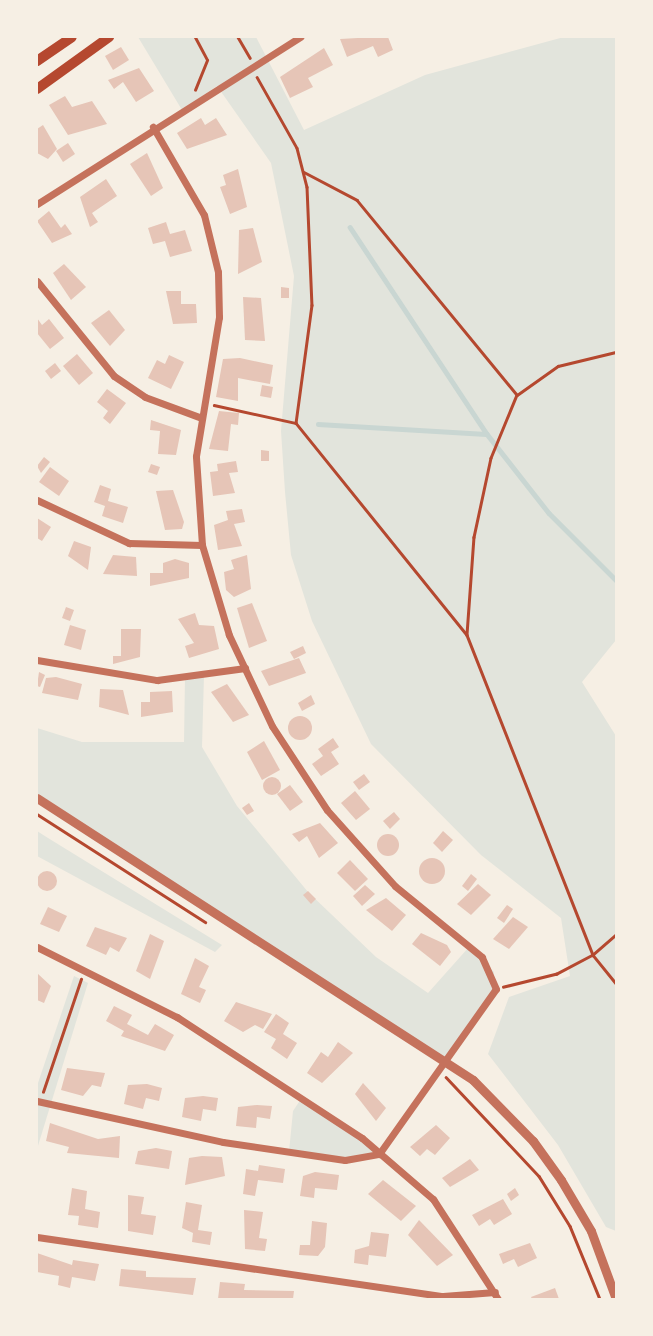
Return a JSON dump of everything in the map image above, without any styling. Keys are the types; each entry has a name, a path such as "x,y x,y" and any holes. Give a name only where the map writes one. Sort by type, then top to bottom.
{"main road":[{"path":"37,61 72,37"},
{"path":"37,89 109,37"}],"street":[{"path":"37,205 191,102 300,37"},
{"path":"38,1101 223,1142 345,1160 379,1154 440,1074 496,989 482,957 395,886 327,810 272,726 245,668 202,545 199,417 219,317 214,249 185,175 153,127"},
{"path":"37,281 114,376 145,397 199,417"},
{"path":"37,500 129,543 202,545"},
{"path":"37,660 157,680 245,668"},
{"path":"37,798 449,1061 511,1117 556,1174 591,1231 616,1299"},
{"path":"37,947 85,969 248,1059 379,1154 433,1199 496,1295"},
{"path":"37,1237 443,1296 496,1295"}],"path":[{"path":"191,102 206,60 195,37"},
{"path":"238,37 304,172 312,294 296,423"},
{"path":"304,172 357,200 517,395"},
{"path":"467,635 474,537 492,455 517,395 558,366 616,352"},
{"path":"203,402 296,423 467,635 593,954 616,983"},
{"path":"37,814 208,924"},
{"path":"496,989 557,974 593,954 616,935"},
{"path":"38,1101 85,969"},
{"path":"440,1074 532,1165 570,1226 600,1299"}],"shaded area":[{"path":"138,37 256,37 304,130 425,75 564,37 616,37 616,640 582,682 616,736 616,1231 606,1227 558,1145 488,1054 509,997 570,976 561,918 481,855 371,744 312,621 291,555 285,492 281,431 294,276 271,163 217,86 182,110"},
{"path":"204,675 202,747 237,806 308,892 376,957 428,993 469,947 494,972 493,999 448,1060 37,798 37,728 82,742 184,742 185,677"},
{"path":"37,831 222,945 215,952 37,856"},
{"path":"74,976 88,983 37,1149 37,1086"},
{"path":"303,1096 380,1153 352,1161 289,1152 293,1111"}],"building":[{"path":"388,37 393,50 378,57 373,46 347,57 340,39"},
{"path":"121,47 129,60 113,70 105,56"},
{"path":"324,48 333,65 308,78 313,87 290,98 280,77"},
{"path":"139,68 154,91 136,102 123,82 114,89 108,80"},
{"path":"65,96 72,107 92,101 107,124 68,135 49,105"},
{"path":"201,118 205,125 216,118 227,135 187,149 177,133"},
{"path":"43,125 57,149 48,159 37,153 37,129"},
{"path":"68,143 75,154 63,162 56,151"},
{"path":"147,153 163,188 151,196 130,164"},
{"path":"238,169 247,207 230,214 220,187 226,185 223,175"},
{"path":"106,179 117,196 92,213 98,222 90,227 80,197"},
{"path":"49,211 61,228 65,224 72,234 52,243 37,221"},
{"path":"166,222 170,234 185,230 192,251 170,257 165,241 153,244 148,228"},
{"path":"253,228 262,262 238,274 239,230"},
{"path":"64,264 86,287 71,300 53,273"},
{"path":"281,287 289,288 289,298 281,298"},
{"path":"166,291 181,291 181,304 196,304 197,323 173,324"},
{"path":"243,297 261,298 265,341 245,340"},
{"path":"109,310 125,330 110,346 91,323"},
{"path":"37,318 42,325 49,319 64,338 50,349 37,333"},
{"path":"77,354 93,373 79,385 63,366"},
{"path":"169,355 184,362 171,389 148,378 157,360 165,364"},
{"path":"240,358 273,365 270,384 238,378 238,401 216,397 223,359"},
{"path":"55,363 61,371 51,379 45,371"},
{"path":"262,385 273,387 271,398 260,396"},
{"path":"107,389 126,403 110,424 103,418 108,411 97,402"},
{"path":"219,411 239,413 238,425 231,424 228,451 209,449"},
{"path":"151,420 181,430 176,455 158,454 160,431 150,430"},
{"path":"261,450 269,451 269,461 261,461"},
{"path":"44,457 50,462 41,473 37,466"},
{"path":"236,461 238,472 229,473 235,493 213,496 210,472 218,471 217,464"},
{"path":"151,464 160,467 157,475 148,472"},
{"path":"50,467 69,481 59,496 39,482"},
{"path":"100,485 111,489 108,501 128,507 123,523 102,516 105,506 94,502"},
{"path":"173,490 184,522 182,529 165,530 156,491"},
{"path":"242,509 245,522 234,524 242,546 218,550 214,525 228,520 226,511"},
{"path":"37,518 51,527 42,541 37,538"},
{"path":"74,541 91,547 88,570 68,556"},
{"path":"113,555 136,557 137,576 103,574"},
{"path":"247,555 251,589 234,597 226,590 224,572 234,569 231,560"},
{"path":"175,559 189,563 189,578 150,586 150,573 163,573 163,563"},
{"path":"252,603 267,641 249,648 237,608"},
{"path":"66,607 74,610 70,621 62,618"},
{"path":"195,613 199,625 214,626 219,649 189,658 185,646 194,643 178,619"},
{"path":"70,625 86,630 81,650 64,645"},
{"path":"121,629 141,629 140,657 113,664 113,656 121,656"},
{"path":"303,646 306,653 294,659 290,652"},
{"path":"299,658 306,673 269,686 261,671"},
{"path":"39,672 45,675 40,687 37,686"},
{"path":"56,677 82,684 78,700 42,693 46,678"},
{"path":"227,684 249,715 233,722 211,692"},
{"path":"100,689 123,690 129,715 99,707"},
{"path":"172,691 173,712 141,717 141,702 150,702 150,692"},
{"path":"311,695 315,704 302,711 298,703"},
{"path":"300,716 309,719 312,728 309,737 300,740 291,737 288,728 291,719"},
{"path":"333,738 339,747 331,752 339,764 321,776 312,764 323,756 318,749"},
{"path":"264,741 280,770 262,780 247,752"},
{"path":"364,774 370,782 359,790 353,782"},
{"path":"272,777 278,780 281,786 278,792 272,795 266,792 263,786 266,780"},
{"path":"290,785 303,802 290,811 277,794"},
{"path":"355,791 370,809 356,820 341,803"},
{"path":"249,803 254,811 247,815 242,808"},
{"path":"394,812 400,819 390,829 383,821"},
{"path":"320,823 338,843 319,858 307,836 299,842 292,834"},
{"path":"443,831 453,840 442,852 433,843"},
{"path":"388,834 396,837 399,845 396,853 388,856 380,853 377,845 380,837"},
{"path":"432,858 441,862 445,871 441,880 432,884 423,880 419,871 423,862"},
{"path":"350,860 368,879 355,891 337,873"},
{"path":"47,871 54,874 57,881 54,888 47,891 40,888 37,881 40,874"},
{"path":"471,874 477,879 468,891 462,886"},
{"path":"478,884 491,895 471,915 457,904"},
{"path":"365,885 375,894 362,906 353,896"},
{"path":"308,891 316,899 311,904 303,895"},
{"path":"386,898 406,915 392,931 366,910"},
{"path":"507,905 513,909 504,923 497,918"},
{"path":"48,907 67,916 59,932 40,924"},
{"path":"513,917 528,927 509,949 493,939"},
{"path":"95,927 127,938 119,952 110,947 106,955 86,946"},
{"path":"421,933 447,945 451,952 440,966 412,944"},
{"path":"150,934 164,941 150,979 136,971"},
{"path":"195,958 209,966 199,987 206,990 200,1003 181,994"},
{"path":"37,973 51,986 44,1003 37,1000"},
{"path":"236,1002 272,1014 263,1029 255,1025 243,1032 224,1021"},
{"path":"114,1006 132,1015 127,1024 148,1035 155,1024 174,1035 165,1051 121,1036 124,1031 106,1021"},
{"path":"276,1014 289,1023 283,1034 297,1043 287,1059 271,1048 276,1039 264,1032"},
{"path":"338,1042 353,1053 322,1083 307,1073 321,1052 328,1057"},
{"path":"67,1068 105,1073 101,1087 92,1085 83,1096 61,1090"},
{"path":"363,1083 386,1108 376,1121 355,1094"},
{"path":"147,1084 162,1088 159,1101 146,1098 143,1109 124,1104 128,1085"},
{"path":"185,1098 218,1098 216,1111 203,1109 201,1121 182,1117"},
{"path":"272,1106 270,1119 257,1117 256,1128 236,1126 238,1107"},
{"path":"50,1123 98,1139 120,1136 119,1158 67,1153 69,1147 46,1141"},
{"path":"436,1125 450,1138 435,1155 427,1149 420,1156 410,1147"},
{"path":"156,1148 172,1151 169,1169 135,1164 138,1151"},
{"path":"222,1157 225,1176 185,1185 189,1158"},
{"path":"470,1159 479,1170 450,1187 442,1178"},
{"path":"259,1165 285,1169 283,1183 258,1180 255,1196 243,1194 246,1169 258,1171"},
{"path":"315,1172 339,1175 337,1190 315,1188 314,1198 300,1196 303,1176"},
{"path":"383,1180 416,1206 401,1221 368,1194"},
{"path":"72,1188 87,1191 85,1209 100,1212 98,1228 78,1225 79,1216 68,1215"},
{"path":"515,1188 519,1195 511,1201 507,1194"},
{"path":"128,1195 144,1197 141,1214 156,1216 153,1235 128,1231"},
{"path":"503,1199 512,1214 494,1225 490,1219 479,1226 472,1215"},
{"path":"186,1202 202,1205 198,1230 212,1232 210,1245 192,1242 193,1233 182,1228"},
{"path":"244,1210 263,1212 259,1238 267,1239 265,1251 245,1249"},
{"path":"419,1220 453,1255 437,1266 408,1235"},
{"path":"312,1221 327,1223 325,1247 318,1256 299,1255 300,1245 310,1245"},
{"path":"371,1232 389,1234 386,1257 369,1255 368,1265 354,1263 355,1250 369,1246"},
{"path":"530,1243 537,1258 518,1267 514,1259 503,1264 499,1254"},
{"path":"37,1253 72,1265 73,1260 99,1264 95,1281 72,1277 70,1288 58,1285 59,1276 37,1272"},
{"path":"121,1269 146,1271 146,1277 196,1278 193,1295 119,1286"},
{"path":"220,1282 245,1284 244,1290 294,1291 293,1299 218,1299"},
{"path":"555,1288 559,1299 531,1297"}],"waterway":[{"path":"350,227 487,434 549,513 616,580"},
{"path":"318,424 486,434"}]}
